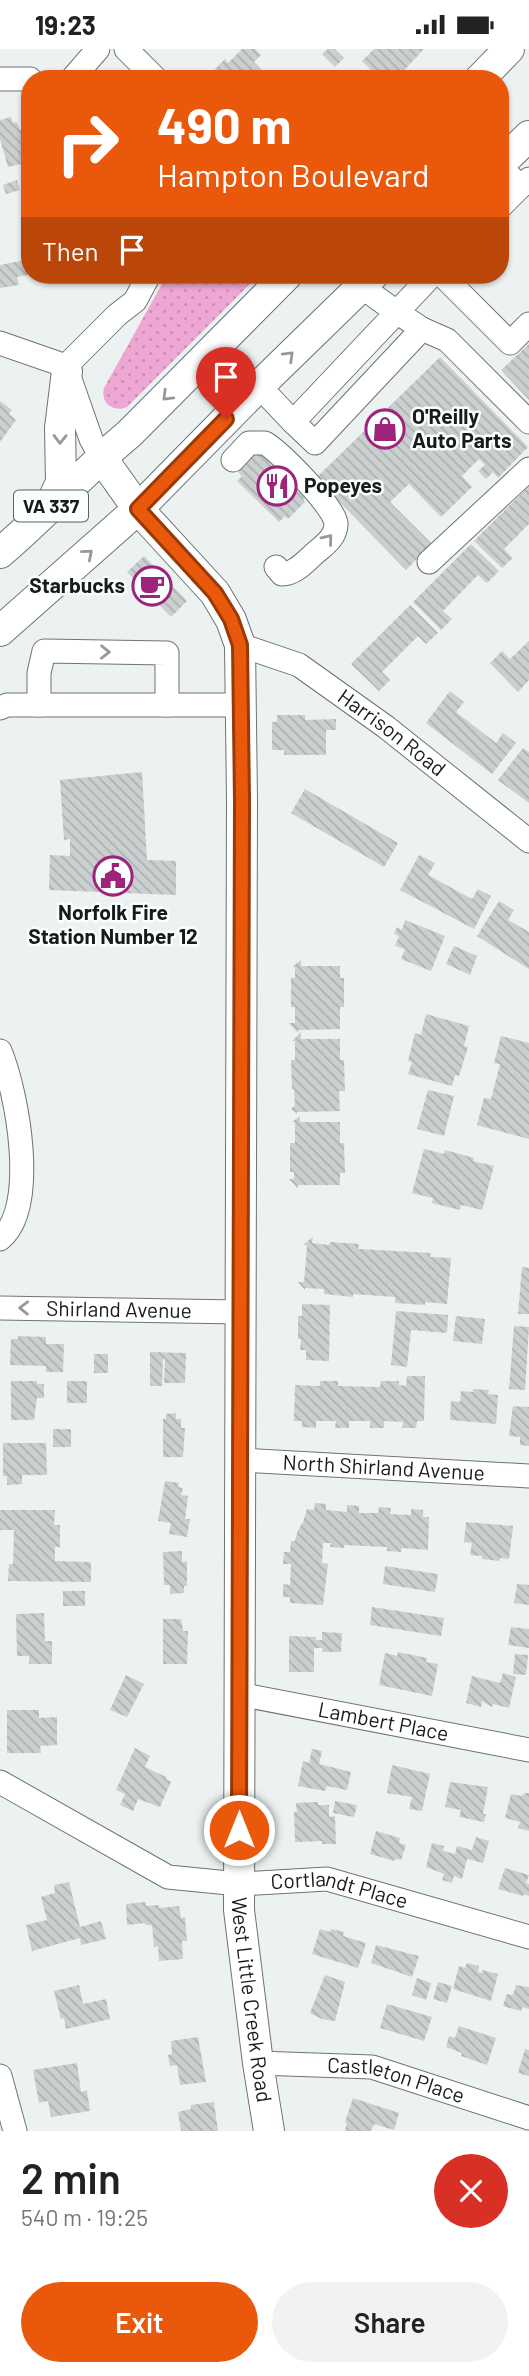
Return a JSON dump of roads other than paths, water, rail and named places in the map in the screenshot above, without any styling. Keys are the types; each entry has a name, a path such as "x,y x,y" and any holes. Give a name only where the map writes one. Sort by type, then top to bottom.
{"main road":[{"path":"489,70 509,49"},
{"path":"509,135 529,116"},
{"path":"509,156 529,136"},
{"name":"VA 337","path":"0,553 129,434 278,284"},
{"name":"VA 337","path":"0,631 138,509 356,284"},
{"path":"48,509 61,482 60,428 67,369"},
{"name":"West Little Creek Road","path":"101,457 138,509 215,593 231,619 240,645 239,1910 269,2131"}],"street":[{"path":"80,70 98,49"},
{"path":"126,49 147,70"},
{"path":"0,79 21,79"},
{"path":"509,172 524,183 509,198"},
{"path":"0,343 67,369 117,315 135,301 144,284"},
{"path":"366,284 397,312 422,329 447,340 529,422"},
{"path":"293,422 423,284"},
{"path":"451,284 510,343 529,324"},
{"path":"258,386 315,443 422,329"},
{"name":"West Little Creek Road","path":"67,369 91,439 101,457"},
{"path":"233,460 249,443 265,443 314,490 335,516 336,524 332,537 305,562 288,574 282,574 276,567"},
{"path":"429,562 529,469"},
{"name":"Harrison Road","path":"240,645 299,665 386,727 529,841"},
{"path":"39,705 39,673 44,651 167,653 167,705"},
{"path":"2,704 242,705"},
{"path":"0,1051 8,1071 15,1104 20,1140 21,1193 13,1226 0,1239"},
{"name":"Shirland Avenue","path":"0,1308 239,1312"},
{"name":"North Shirland Avenue","path":"239,1460 529,1476"},
{"name":"Lambert Place","path":"239,1694 529,1750"},
{"name":"Cortlandt Place","path":"0,1782 169,1877 239,1884 327,1879 529,1937"},
{"name":"Castleton Place","path":"258,2063 372,2067 529,2118"},
{"path":"0,2076 15,2131"}],"place":[{"name":"O'Reilly Auto Parts","path":"385,429"},
{"name":"Popeyes","path":"277,486"},
{"name":"Starbucks","path":"152,586"},
{"name":"Norfolk Fire Station Number 12","path":"113,876"}]}
